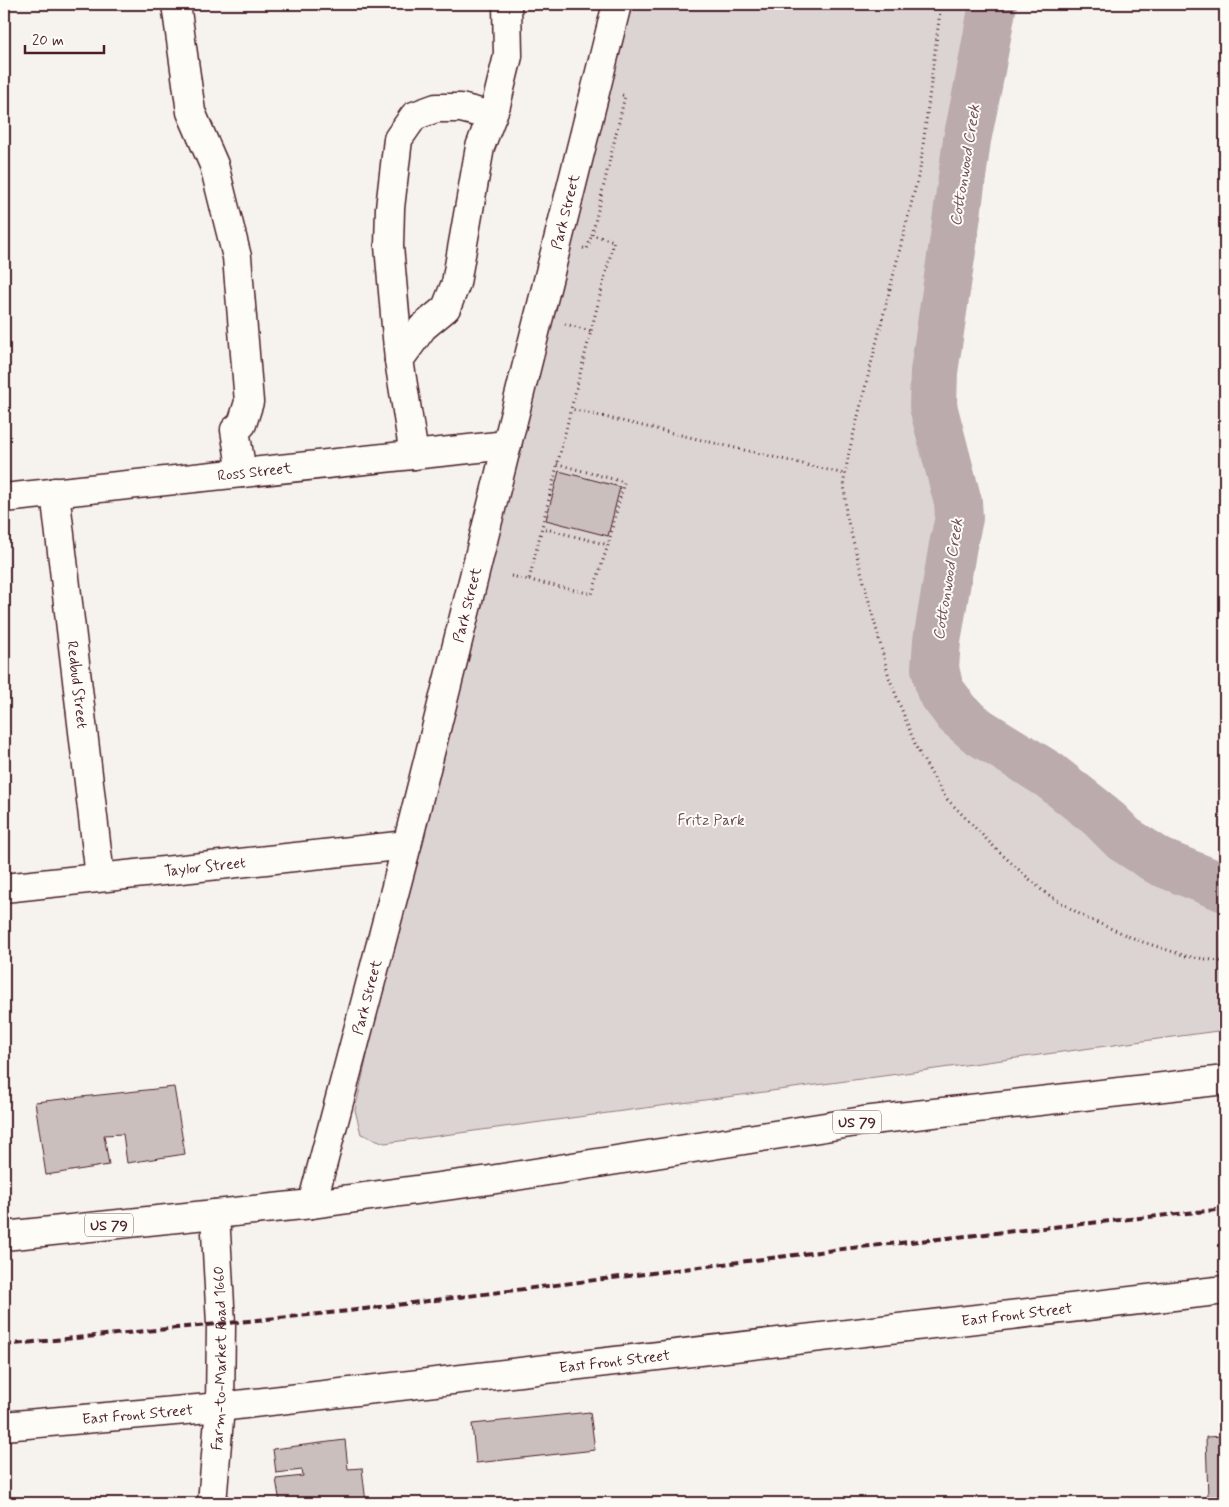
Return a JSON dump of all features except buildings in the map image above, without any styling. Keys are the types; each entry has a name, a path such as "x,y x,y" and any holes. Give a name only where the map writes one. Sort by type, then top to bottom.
{"main road":[{"path":"176,4 191,112 214,165 237,257 250,402 242,424 235,430 242,473"},
{"path":"399,360 424,327 446,308 456,283 480,147 496,105 508,56 508,4"},
{"name":"Park Street","path":"312,1204 407,845 617,4"},
{"path":"414,455 399,360 389,246 390,208 398,139 414,116 436,108 461,108 492,116"},
{"name":"Ross Street","path":"4,498 507,445"},
{"name":"Redbud Street","path":"55,492 100,878"},
{"name":"Taylor Street","path":"4,888 407,845"},
{"name":"US 79","path":"4,1236 312,1204 490,1180 863,1121 1225,1080"},
{"name":"Farm-to-Market Road 1660","path":"212,1503 220,1407 221,1324 215,1214"},
{"name":"East Front Street","path":"4,1426 220,1407 1225,1290"}],"path":[{"path":"941,4 920,169 849,452 844,480 846,514 889,677 917,749 945,797 998,851 1044,892 1086,918 1143,942 1186,956 1225,962"},
{"path":"529,580 614,241 592,235 625,96 618,94"},
{"path":"564,324 591,331"},
{"path":"571,409 845,474"},
{"path":"511,576 592,594 608,545 624,482 557,464"},
{"path":"542,528 608,545"}],"green space":[{"name":"Fritz Park","path":"629,4 991,4 943,391 976,543 952,684 1107,815 1225,876 1225,1030 385,1143 361,1134 355,1110 387,965 492,561"}],"waterway":[{"name":"Cottonwood Creek","path":"993,4 967,140 934,372 933,406 958,502 959,518 937,641 935,668 940,690 958,714 978,731 1049,775 1101,816 1124,839 1160,862 1225,888"}],"railway":[{"path":"4,1345 349,1311 842,1249 1225,1209"}]}
